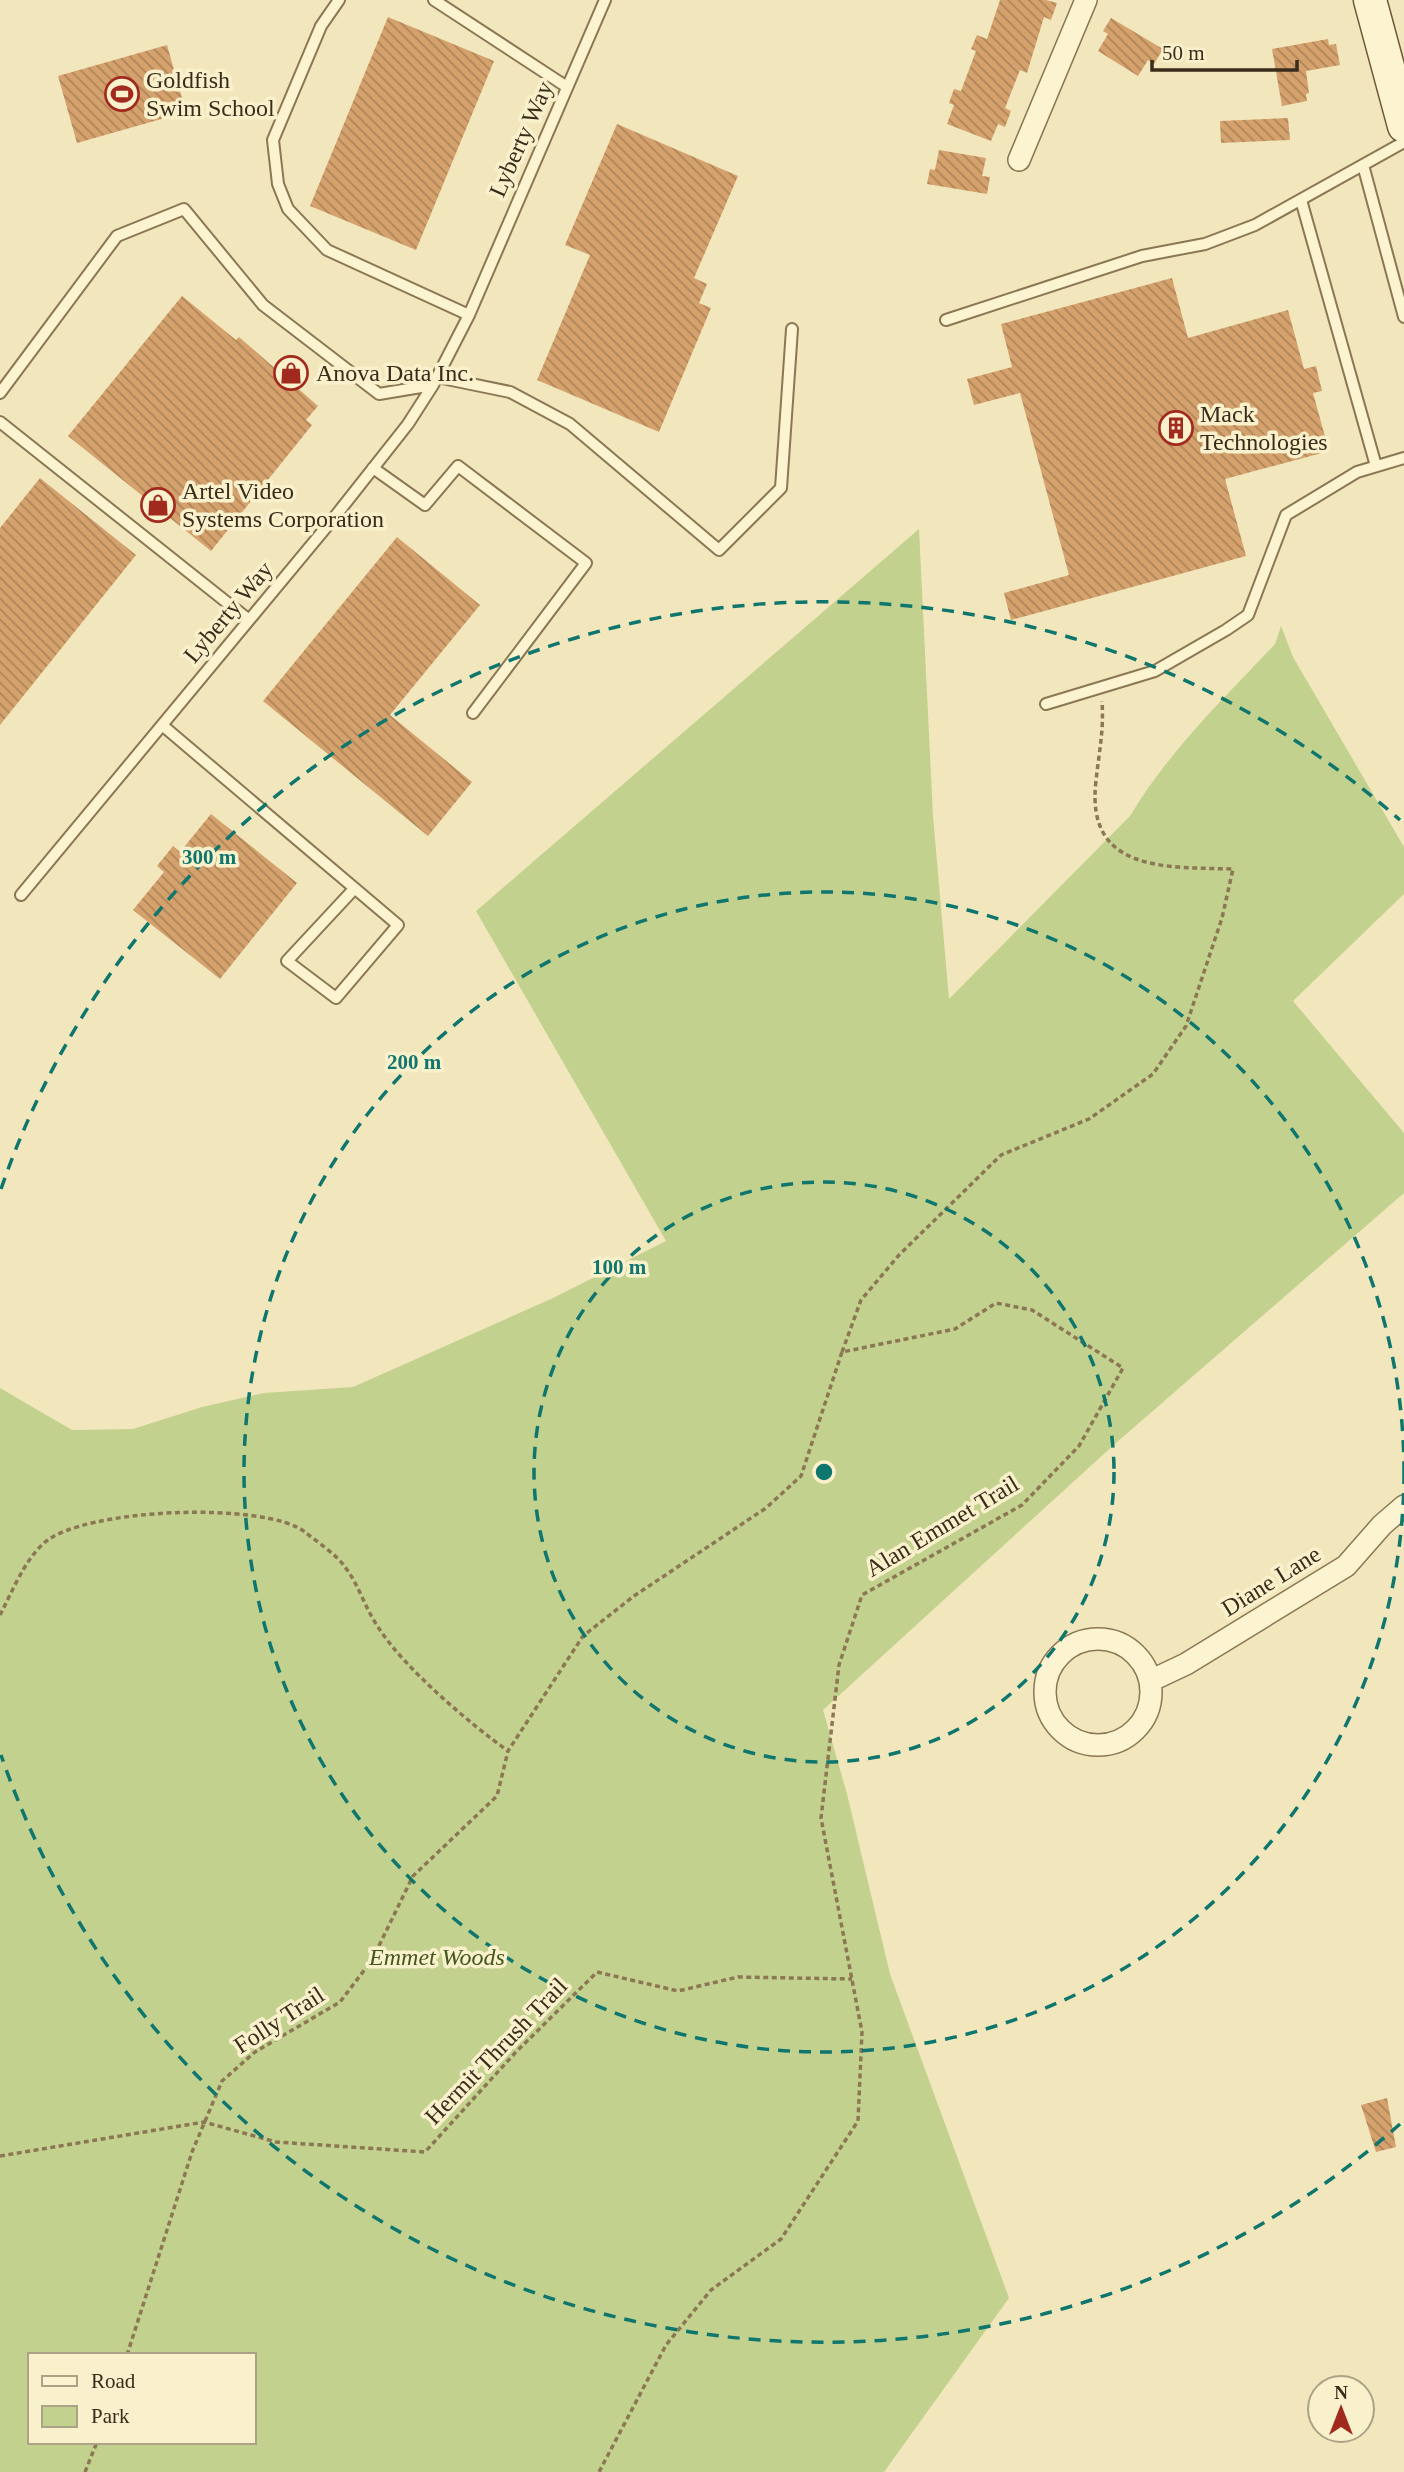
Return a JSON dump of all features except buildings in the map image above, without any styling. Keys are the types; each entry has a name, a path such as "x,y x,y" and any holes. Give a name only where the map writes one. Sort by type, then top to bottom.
{"main road":[{"path":"1370,0 1404,126"}],"street":[{"path":"1019,160 1086,0"},
{"name":"Diane Lane","path":"1150,1681 1186,1664 1346,1566 1382,1525 1404,1506"},
{"path":"1090,1639 1109,1639 1126,1646 1140,1657 1150,1681 1149,1710 1140,1725 1128,1736 1112,1744 1078,1742 1063,1733 1052,1720 1045,1704 1046,1678 1058,1656 1073,1644 1090,1639"}],"lane":[{"path":"339,0 321,26 272,140 278,184 288,209 327,250 469,315"},
{"path":"434,0 567,88"},
{"name":"Lyberty Way","path":"21,895 408,424 435,381 469,315 605,0"},
{"path":"946,320 1142,256 1205,244 1255,225 1404,142"},
{"path":"1363,165 1404,317"},
{"path":"1301,200 1376,466"},
{"path":"0,393 117,236 184,209 263,305 379,394 435,381 510,392 570,424 719,550 781,488 792,329"},
{"path":"0,422 249,620"},
{"path":"1046,704 1155,671 1248,615 1286,515 1357,472 1404,458"},
{"path":"373,468 425,505 458,466 586,563 473,713"},
{"path":"162,725 398,925 336,999 287,961 355,889"}],"path":[{"path":"0,1615 23,1571 43,1544 59,1533 105,1518 139,1513 262,1516 301,1530 345,1566 378,1628 412,1666 485,1734 508,1751 583,1636 634,1596 766,1508 801,1476 861,1300 899,1255 1001,1155 1089,1119 1153,1074 1186,1026 1218,929 1233,869 1134,861 1114,850 1096,813 1095,783 1104,733 1101,687"},
{"name":"Alan Emmet Trail","path":"599,2472 666,2345 711,2290 781,2239 858,2121 862,2032 821,1818 839,1665 862,1595 1021,1505 1079,1446 1123,1368 1032,1310 996,1303 955,1329 842,1352"},
{"name":"Folly Trail","path":"129,2353 191,2152 222,2081 255,2052 340,2002 372,1960 413,1876 497,1796 508,1751"},
{"name":"Hermit Thrush Trail","path":"0,2155 204,2122 276,2142 425,2152 515,2053 597,1972 678,1991 738,1978 852,1979"},
{"path":"85,2472 96,2444"}],"green space":[{"name":"Emmet Woods","path":"919,529 933,816 949,999 1130,816 1179,748 1275,644 1281,626 1293,657 1404,847 1404,894 1293,1001 1404,1133 1404,1193 1117,1442 823,1710 847,1794 890,1974 1009,2298 884,2472 0,2472 0,1388 72,1430 133,1429 202,1407 264,1393 353,1387 553,1298 666,1241 476,911"}],"place":[{"name":"Goldfish Swim School","path":"122,94"},
{"name":"Anova Data Inc.","path":"291,373"},
{"name":"Mack Technologies","path":"1176,428"},
{"name":"Artel Video Systems Corporation","path":"158,505"}]}
